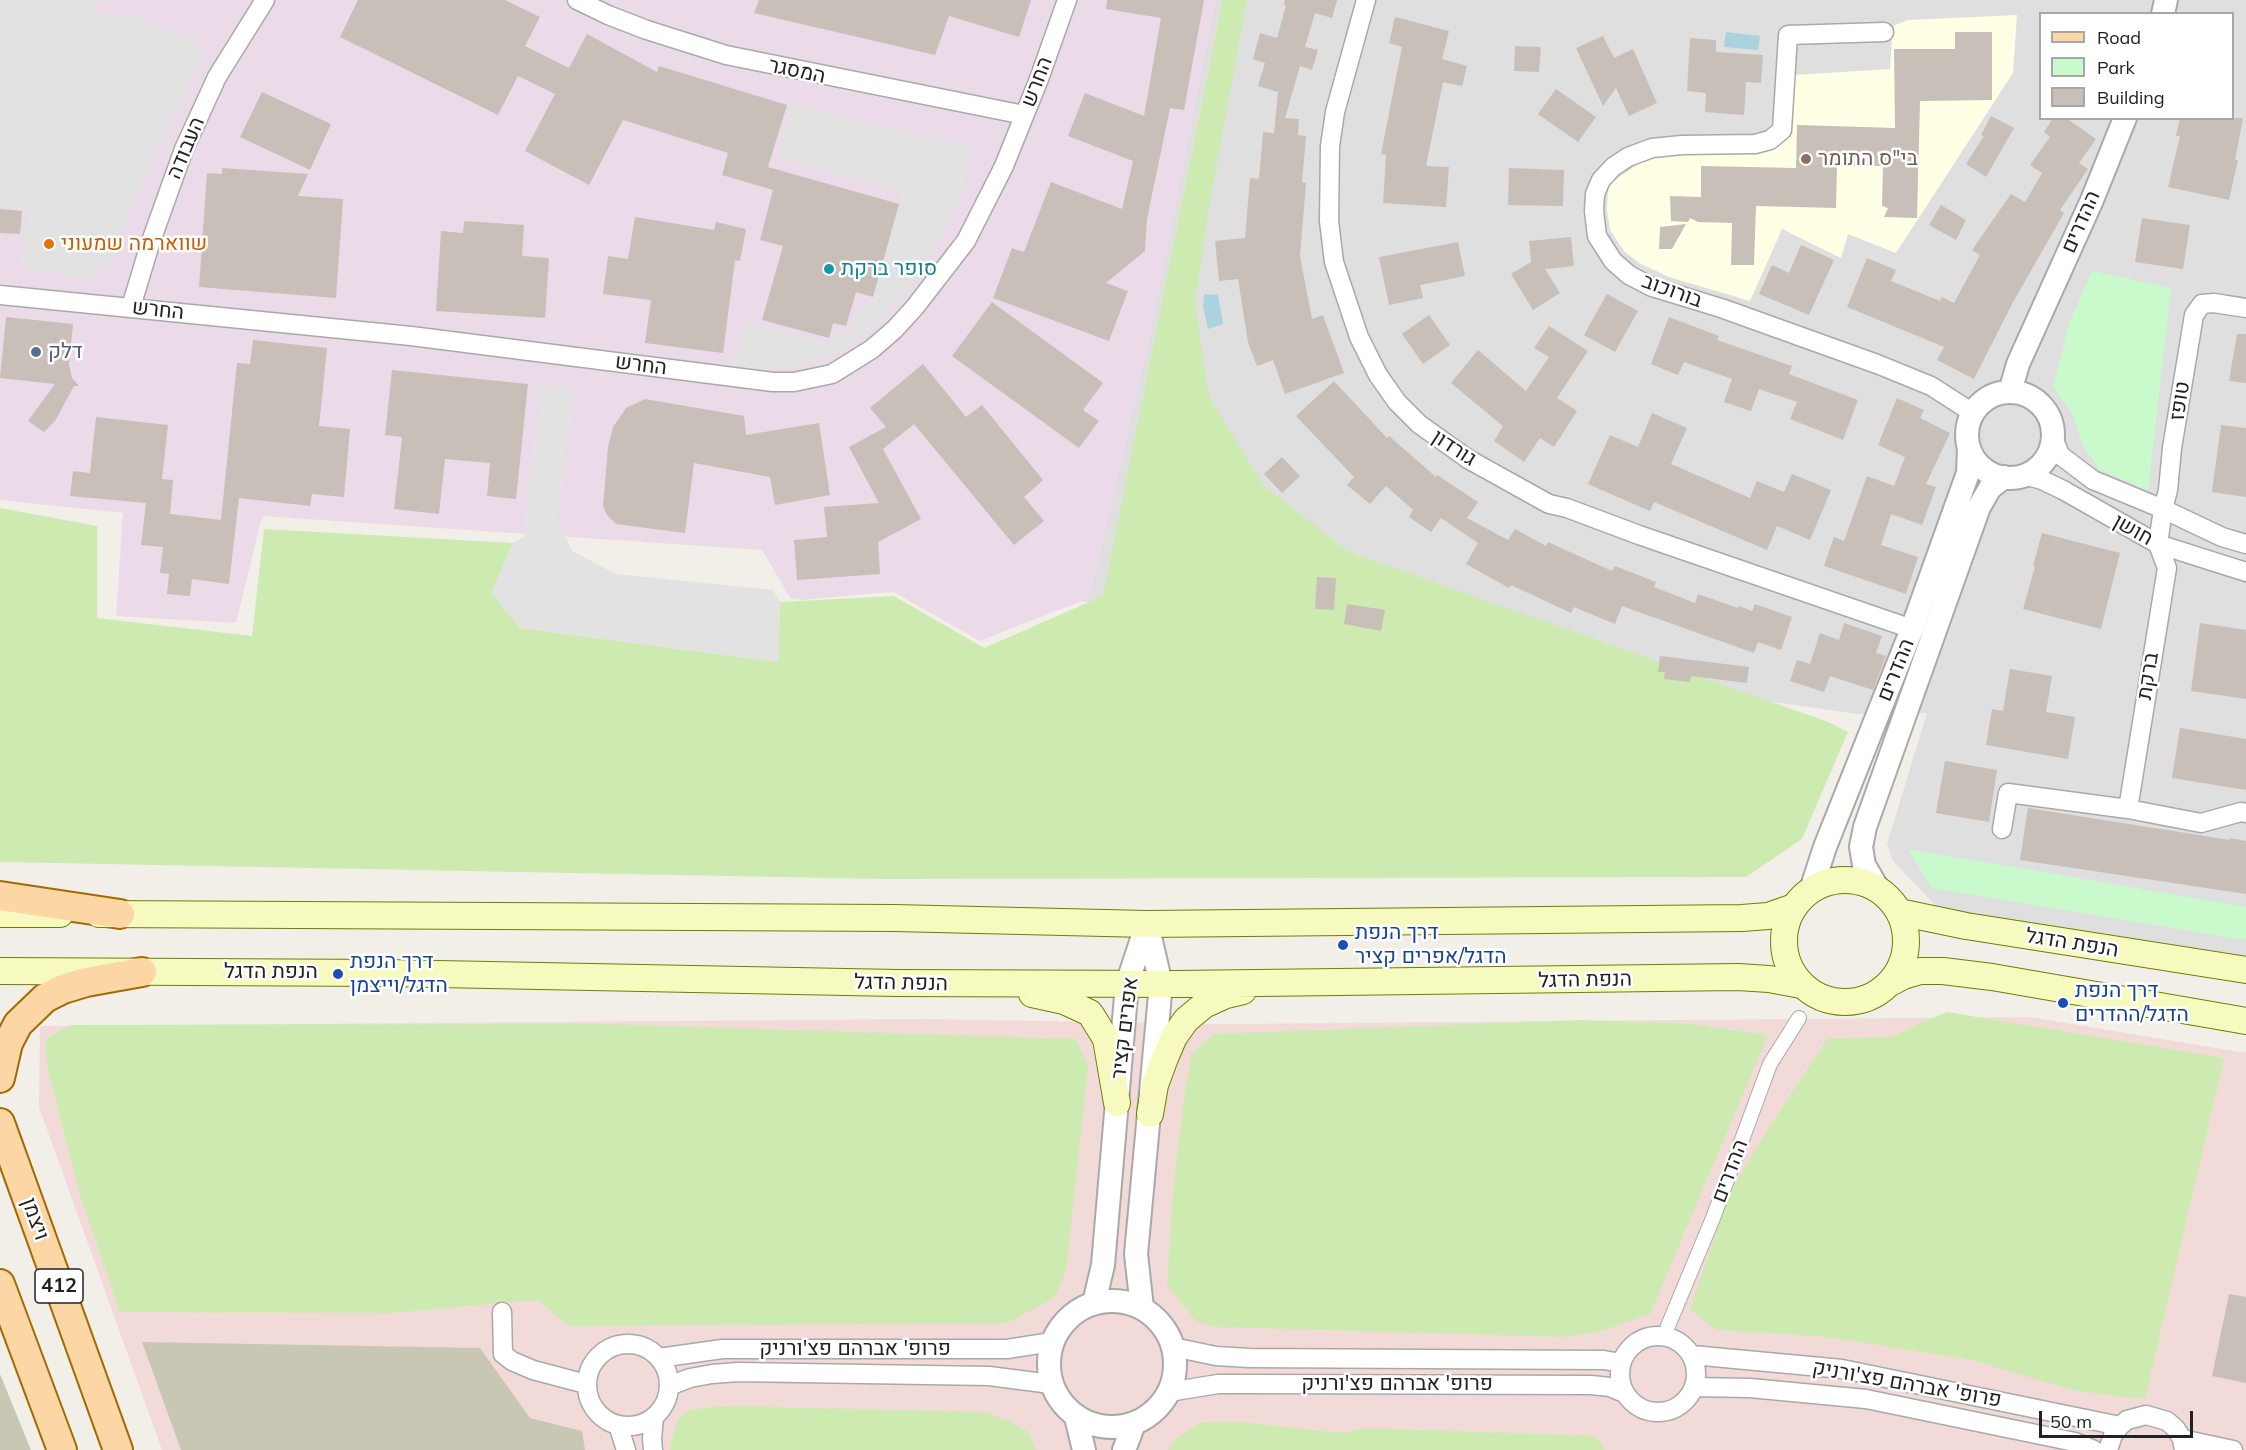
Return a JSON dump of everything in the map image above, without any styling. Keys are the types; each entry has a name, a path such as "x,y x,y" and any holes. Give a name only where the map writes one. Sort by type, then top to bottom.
{"main road":[{"path":"0,914 882,918 1147,924 1742,918 1768,916 1836,881 1850,880 1878,890 1890,900 1904,924 1906,948 1899,971 1892,982"},
{"path":"0,896 120,914"},
{"path":"1802,898 1788,918 1783,938 1785,958 1801,985 1820,998 1845,1003 1871,997 1902,976 1920,971 1953,972 2246,1021"},
{"name":"הנפת הדגל","path":"1899,912 1966,926 2246,970"},
{"name":"הנפת הדגל","path":"0,971 399,973 1127,984 1287,984 1738,977 1769,979 1801,985"},
{"path":"0,1078 2,1061 13,1034 24,1017 45,998 63,989 86,982 142,972"},
{"path":"985,983 1064,1001 1090,1013 1106,1039 1117,1103"},
{"path":"1150,1114 1155,1085 1165,1058 1174,1036 1186,1020 1204,1005 1226,995 1287,984"},
{"name":"ויצמן","path":"0,1098 1,1127 118,1450"},
{"name":"412","path":"0,1284 62,1450"}],"street":[{"name":"העבודה","path":"131,307 184,149 217,77 265,0"},
{"name":"המסגר","path":"577,0 647,30 726,55 780,68 1024,115"},
{"name":"החרש","path":"0,295 411,336 773,382 811,379 840,369 872,349 895,330 966,241 1004,166 1067,0"},
{"name":"גורדון","path":"1365,0 1344,73 1331,134 1328,181 1329,221 1334,262 1355,328 1378,375 1397,402 1419,424 1468,459 1549,504 1567,508 1639,535 1912,628"},
{"name":"בורוכוב","path":"1884,32 1788,35 1782,130 1770,140 1755,144 1652,148 1628,157 1613,167 1601,180 1595,194 1594,211 1597,236 1613,261 1629,275 1652,287 1721,308 1866,360 1931,387 1973,413"},
{"name":"ההדרים","path":"2010,392 2018,364 2092,200 2124,120"},
{"name":"טופז","path":"2158,544 2194,315 2202,304 2214,303 2246,308"},
{"path":"2010,392 2023,394 2035,400 2045,410 2051,422 2053,437 2051,449 2036,469 2014,476 1982,467 1969,448 1967,436 1973,413 1996,394 2010,392"},
{"name":"חושן","path":"2053,437 2060,455 2093,480 2163,509 2196,526 2246,544"},
{"name":"ההדרים","path":"1802,898 1825,847 1912,628 1968,473 1969,448"},
{"name":"ההדרים","path":"1878,890 1864,865 1861,847 1865,827 1984,495 1993,484 2014,476"},
{"name":"חושן","path":"2014,476 2042,480 2158,544 2246,572"},
{"name":"ברקת","path":"2128,809 2167,568 2158,544"},
{"path":"2002,829 2008,793 2128,809 2201,823 2241,812 2246,813"},
{"name":"אפרים קציר","path":"1094,1303 1103,1265 1127,984 1147,924"},
{"name":"אפרים קציר","path":"1142,1308 1136,1254 1161,984 1147,924"},
{"name":"ההדרים","path":"1668,1326 1713,1218 1770,1064 1799,1018"},
{"path":"1126,1302 1142,1308 1161,1325 1173,1347 1175,1370 1169,1392 1155,1411 1134,1424 1105,1427 1090,1424 1076,1417 1057,1397 1051,1384 1048,1363 1052,1341 1059,1329 1068,1318 1094,1303 1126,1302"},
{"path":"502,1312 503,1354 512,1361 533,1370 586,1384"},
{"path":"1653,1335 1675,1339 1692,1355 1697,1376 1689,1397 1680,1405 1657,1412 1645,1410 1634,1404 1624,1393 1619,1374 1621,1363 1625,1353 1642,1338 1653,1335"},
{"name":"פרופ' אברהם פצ'ורניק","path":"659,1358 722,1349 1007,1349 1052,1341"},
{"path":"653,1450 654,1417 667,1397 669,1386 668,1376 659,1358 649,1350 637,1345 624,1344 612,1347 601,1354 592,1364 586,1384 590,1403 597,1413 607,1421 630,1426 654,1417"},
{"name":"פרופ' אברהם פצ'ורניק","path":"1173,1347 1216,1356 1249,1358 1604,1360 1621,1363"},
{"name":"פרופ' אברהם פצ'ורניק","path":"1692,1355 1842,1369 2120,1426"},
{"name":"פרופ' אברהם פצ'ורניק","path":"669,1386 690,1378 738,1372 989,1376 1051,1384"},
{"name":"פרופ' אברהם פצ'ורניק","path":"1169,1392 1218,1384 1250,1383 1591,1385 1610,1387 1624,1393"},
{"name":"פרופ' אברהם פצ'ורניק","path":"1694,1387 1750,1388 1866,1400 2074,1442 2094,1450"},
{"path":"1076,1417 1084,1450"},
{"path":"2108,1450 2113,1435 2120,1426 2136,1417 2156,1417 2167,1421 2176,1429 2183,1445 2233,1450"},
{"path":"1124,1450 1134,1424"},
{"path":"618,1425 626,1450"}],"shaded area":[{"path":"0,0 2246,0 2246,958 1939,909 1893,861 1887,844 1927,713 1857,714 1082,601 982,639 897,591 799,600 772,547 264,511 230,622 119,616 123,513"},
{"path":"0,0 1216,0 1150,338 1090,597 980,641 894,592 791,599 762,550 262,516 236,623 116,616 123,513 0,500"},
{"path":"0,0 100,0 93,11 135,16 200,43 205,51 127,215 112,264 88,277 22,267 26,210 0,207"},
{"name":"בי\"ס התומר","path":"2017,15 2013,73 1896,253 1848,234 1841,258 1782,229 1750,301 1669,277 1639,263 1624,251 1610,230 1607,209 1608,187 1640,163 1670,154 1775,144 1794,75 1890,69 1893,26 1908,20"},
{"path":"793,105 970,146 965,187 950,219 911,287 872,328 842,350 814,363 761,370 732,370 746,322 831,344 837,329 850,331 857,308 868,309 903,192 777,157"},
{"path":"541,386 574,389 558,519 572,551 616,574 773,590 780,602 778,662 520,628 491,593 513,543 524,537"},
{"path":"2030,1017 2246,1053 2246,1450 162,1450 39,1107 40,1026 922,1019 1226,1024"},
{"path":"142,1342 480,1348 530,1418 582,1431 585,1450 181,1450"},
{"path":"0,1374 31,1450 0,1450"}],"green space":[{"path":"1223,0 1247,0 1209,207 1195,302 1209,397 1264,486 1349,552 1828,722 1848,732 1802,839 1746,877 882,879 0,862 0,508 97,526 97,618 252,636 264,529 513,543 492,593 521,628 778,662 780,602 894,596 984,648 1103,596"},
{"path":"2092,271 2171,288 2148,491 2099,469 2082,444 2073,414 2053,387 2070,321"},
{"path":"1908,849 2246,907 2246,940 1932,888"},
{"path":"1947,1012 2224,1058 2145,1399 2076,1391 1971,1360 1829,1337 1717,1330 1690,1310 1729,1194 1773,1121 1828,1038 1893,1037"},
{"path":"1581,1020 1691,1024 1768,1035 1650,1314 1600,1331 1568,1337 1215,1327 1196,1321 1167,1285 1173,1192 1185,1090 1192,1053 1215,1034"},
{"path":"604,1024 1076,1039 1088,1066 1066,1272 1054,1298 1007,1323 569,1326 538,1300 390,1313 120,1312 80,1195 48,1070 45,1039 71,1025"},
{"path":"723,1406 985,1412 1027,1431 1036,1450 670,1450 677,1420 690,1410"},
{"path":"1201,1422 1248,1423 1343,1433 1365,1428 1595,1436 1605,1450 1167,1450 1175,1440"}],"water":[{"path":"1726,32 1760,36 1758,50 1724,47"},
{"path":"1204,294 1218,295 1223,324 1208,329 1203,306"}],"building":[{"path":"358,0 505,0 540,17 525,46 569,68 587,34 657,72 659,66 787,105 768,167 899,204 873,297 856,292 846,326 833,323 829,338 762,320 783,246 760,240 773,190 722,175 728,153 623,120 589,185 525,151 555,94 518,76 498,115 340,37"},
{"path":"759,0 1031,0 1019,37 949,16 935,55 754,13"},
{"path":"1107,0 1204,0 1184,110 1170,108 1147,219 1145,251 1106,283 1128,291 1109,341 993,298 1012,248 1024,252 1051,182 1122,209 1133,161 1068,136 1085,93 1144,116 1161,18 1106,9"},
{"path":"1285,0 1337,0 1332,18 1315,13 1305,47 1318,50 1312,70 1300,66 1285,118 1299,119 1298,135 1306,136 1302,182 1306,183 1300,256 1312,319 1323,315 1344,373 1285,394 1273,360 1257,366 1248,342 1238,279 1219,281 1215,241 1245,238 1250,178 1259,179 1263,132 1274,133 1278,92 1258,86 1265,63 1253,59 1260,33 1277,38 1286,5 1284,5"},
{"path":"1395,17 1449,31 1442,59 1467,66 1462,86 1443,82 1426,166 1449,167 1446,207 1383,203 1386,155 1381,154 1402,47 1389,43"},
{"path":"1955,32 1992,32 1992,100 1920,101 1917,218 1884,217 1888,208 1882,206 1883,166 1837,165 1836,208 1756,206 1754,265 1731,265 1732,223 1698,222 1690,218 1688,222 1671,221 1670,196 1701,197 1701,166 1796,168 1797,125 1895,128 1894,49 1955,49"},
{"path":"1603,36 1614,58 1633,49 1657,103 1629,116 1616,88 1603,106 1576,48"},
{"path":"1690,38 1716,40 1716,52 1763,55 1761,83 1746,82 1744,115 1705,112 1706,93 1687,91"},
{"path":"1515,46 1541,47 1539,72 1514,71"},
{"path":"1556,89 1596,117 1578,142 1538,114"},
{"path":"262,92 331,124 310,170 240,137"},
{"path":"1991,116 2014,128 1986,177 1966,164 1984,136 1981,135"},
{"path":"2243,118 2235,160 2238,160 2229,200 2168,187 2180,136 2176,136 2180,120"},
{"path":"2052,120 2069,120 2096,139 2079,163 2088,169 2060,210 2064,213 2012,304 1974,379 1937,360 1944,347 1847,307 1867,258 1896,270 1891,281 1940,301 1942,297 1954,303 1980,255 1972,250 2011,194 2025,202 2042,173 2030,165 2050,137 2044,132"},
{"path":"222,168 308,174 298,196 343,199 336,298 199,287 207,173 222,174"},
{"path":"1509,168 1564,170 1563,206 1508,205"},
{"path":"1941,205 1966,220 1956,240 1929,225"},
{"path":"0,209 22,211 20,234 0,233"},
{"path":"635,217 714,230 716,222 746,229 740,261 735,260 723,353 645,343 651,300 603,294 608,256 628,259"},
{"path":"2142,218 2190,225 2183,269 2135,262"},
{"path":"464,221 524,225 522,256 549,258 545,318 436,311 441,231 463,233"},
{"path":"1686,224 1672,249 1659,249 1660,227"},
{"path":"1571,237 1574,266 1545,269 1560,293 1533,310 1511,274 1531,262 1529,241"},
{"path":"1458,242 1465,276 1420,285 1423,298 1389,305 1379,257"},
{"path":"1801,245 1834,260 1809,315 1759,294 1772,265 1789,273"},
{"path":"1607,294 1638,311 1615,352 1584,335"},
{"path":"992,302 1103,383 1083,410 1099,421 1079,448 952,356"},
{"path":"1429,315 1450,345 1423,364 1402,334"},
{"path":"6,317 73,324 69,365 72,378 79,386 74,386 55,421 44,432 28,421 55,384 0,378"},
{"path":"1669,317 1719,336 1717,340 1792,366 1789,374 1858,400 1843,440 1790,419 1797,402 1759,389 1751,411 1724,402 1732,379 1684,362 1678,375 1651,364"},
{"path":"1549,326 1588,351 1557,398 1577,411 1554,447 1540,438 1524,462 1494,441 1503,426 1451,383 1478,350 1526,391 1549,357 1534,348"},
{"path":"2237,334 2246,334 2246,383 2229,381"},
{"path":"253,340 327,348 319,426 350,429 344,497 312,494 310,506 239,498 229,584 192,579 190,596 167,594 169,574 160,573 163,547 141,545 146,503 70,496 73,471 90,473 96,417 168,425 162,479 173,480 170,514 221,520 237,363 250,364"},
{"path":"923,364 966,417 982,405 1043,480 1024,497 1044,521 1014,545 914,424 883,449 921,519 878,542 880,574 797,580 794,540 827,537 824,507 879,503 849,447 886,427 870,408"},
{"path":"392,370 528,384 516,499 487,496 490,463 445,459 439,514 394,509 402,437 385,435"},
{"path":"1334,381 1387,438 1389,436 1436,477 1437,475 1478,502 1467,518 1508,540 1515,529 1546,546 1548,542 1612,571 1615,566 1656,582 1654,587 1695,603 1698,594 1738,608 1739,606 1752,611 1755,604 1792,617 1781,650 1758,642 1754,653 1622,606 1615,624 1574,607 1571,613 1511,585 1509,588 1466,564 1478,543 1441,518 1431,532 1409,517 1413,510 1386,486 1370,504 1347,485 1354,477 1296,416"},
{"path":"1897,398 1924,410 1920,418 1950,433 1926,484 1936,487 1922,525 1891,514 1881,545 1918,557 1906,594 1824,566 1834,537 1844,541 1867,476 1894,486 1905,457 1878,445"},
{"path":"645,399 744,416 746,435 819,423 830,495 775,505 770,477 694,463 685,533 616,524 607,515 603,506 608,447 613,427 626,408"},
{"path":"1652,413 1687,428 1671,464 1750,498 1757,481 1784,492 1792,474 1831,490 1810,540 1777,526 1767,550 1654,502 1650,511 1588,484 1610,435 1638,447"},
{"path":"2221,425 2246,428 2246,497 2212,492"},
{"path":"1282,457 1300,476 1282,493 1264,474"},
{"path":"2042,533 2120,553 2101,629 2023,609"},
{"path":"1317,577 1336,578 1334,610 1315,609"},
{"path":"1347,604 1385,610 1381,631 1344,624"},
{"path":"1844,623 1882,636 1876,653 1886,656 1873,690 1830,676 1824,692 1790,681 1797,660 1810,664 1820,633 1839,640"},
{"path":"2200,623 2246,630 2246,699 2191,691"},
{"path":"1660,656 1749,667 1747,683 1691,676 1690,682 1664,679 1665,672 1658,672"},
{"path":"2010,669 2052,676 2046,712 2075,717 2068,759 1986,745 1992,709 2003,711"},
{"path":"2180,728 2246,739 2246,790 2172,778"},
{"path":"1945,761 1997,770 1989,822 1936,813"},
{"path":"2028,808 2246,841 2246,894 2020,860"},
{"path":"2229,1294 2246,1297 2246,1383 2212,1376"}],"place":[{"name":"בי\"ס התומר","path":"1806,159"},
{"name":"שווארמה שמעוני","path":"49,244"},
{"name":"סופר ברקת","path":"829,269"},
{"name":"דלק","path":"36,352"},
{"name":"דרך הנפת הדגל/אפרים קציר","path":"1343,945"},
{"name":"דרך הנפת הדגל/וייצמן","path":"338,974"},
{"name":"דרך הנפת הדגל/ההדרים","path":"2063,1003"}]}
